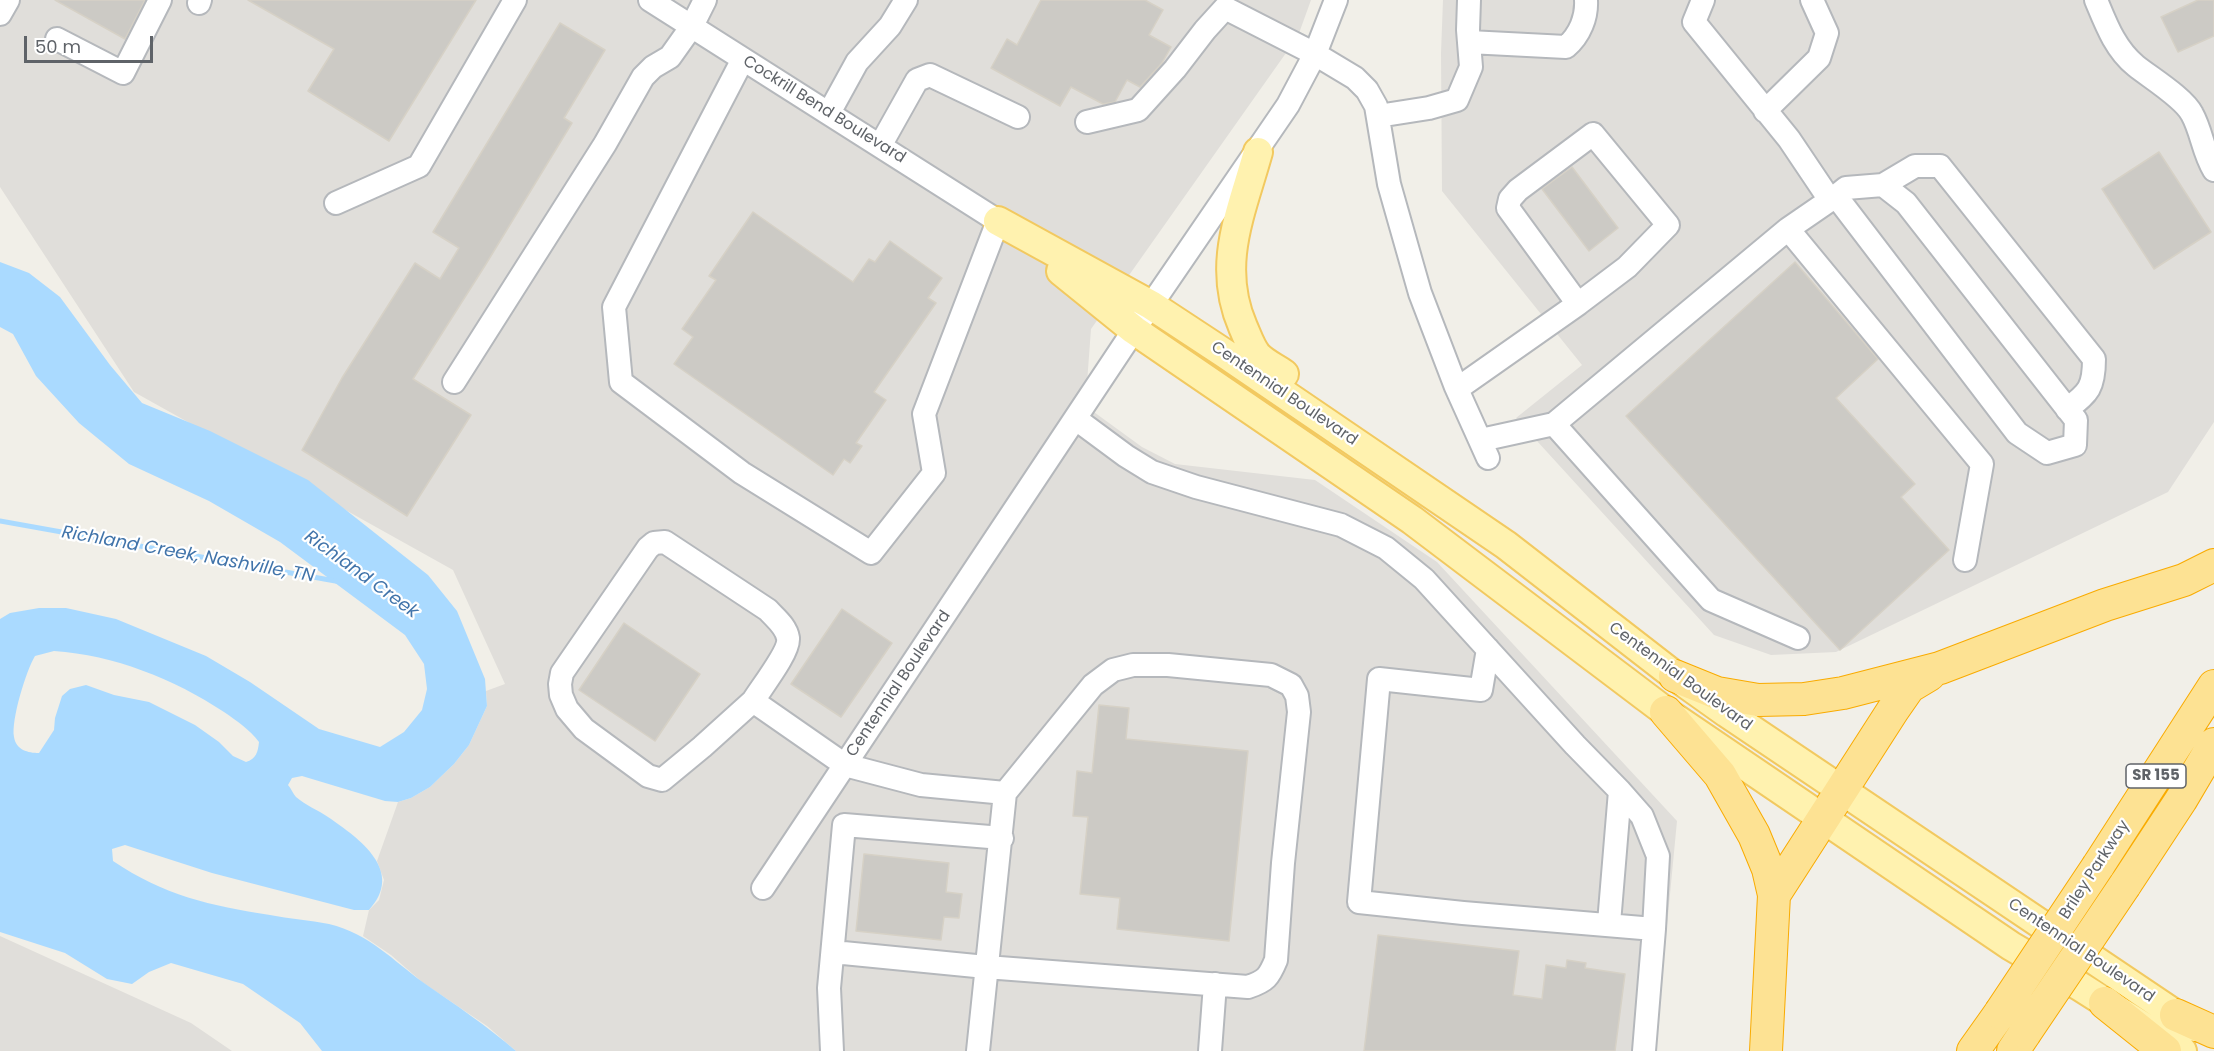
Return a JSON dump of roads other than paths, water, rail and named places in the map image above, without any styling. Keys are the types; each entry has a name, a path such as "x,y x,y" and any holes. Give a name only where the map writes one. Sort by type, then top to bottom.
{"highway":[{"path":"1675,676 1717,693 1758,700 1804,699 1877,685 1940,668 2104,605 2184,580 2214,565"},
{"path":"1774,895 1910,687 1940,668"},
{"name":"Briley Parkway","path":"1973,1051 2098,866 2214,686"},
{"path":"1666,712 1720,775 1754,835 1768,869 1774,895 1766,1051"},
{"name":"Briley Parkway","path":"2019,1042 2181,800 2214,744"},
{"path":"2181,800 2214,770"},
{"path":"2105,1003 2165,1051"},
{"path":"2176,1015 2214,1032"}],"main road":[{"path":"1258,152 1232,245 1230,268 1231,290 1236,312 1258,356 1438,479 1506,545"},
{"name":"Centennial Boulevard","path":"999,221 1151,305 1224,353 1506,545 1675,676 2214,1040"},
{"name":"Centennial Boulevard","path":"999,221 1134,330 1412,520 1666,712 2011,946 2182,1051"}],"street":[{"path":"0,14 8,0"},
{"path":"57,39 123,73 160,0"},
{"path":"336,203 419,166 515,0"},
{"name":"Cockrill Bend Boulevard","path":"650,0 999,221"},
{"path":"454,382 605,144 643,76 670,57 692,26 705,0"},
{"path":"829,113 857,62 890,26 906,0"},
{"name":"Centennial Boulevard","path":"763,888 1134,330 1258,152 1288,105 1315,54 1336,0"},
{"path":"1377,116 1429,108 1457,100 1471,68 1469,0"},
{"path":"1469,42 1566,47 1575,40 1587,13 1586,0"},
{"path":"1702,0 1694,22 1789,139 2017,433 2047,453 2075,445 2076,420 1906,203 1883,185"},
{"path":"1765,111 1819,58 1827,33 1812,0"},
{"path":"2096,0 2111,37 2135,65 2159,81 2192,112 2207,158 2214,170"},
{"path":"1087,122 1138,110 1226,8 1315,54 1354,78 1376,106 1389,184 1420,292 1457,390 1484,449 1554,424 1788,229 1846,188 1883,185 1915,166 1940,166 2094,359 2094,375 2086,395 2067,409"},
{"path":"743,59 614,307 621,382 742,473 871,553 934,473 924,414 999,221"},
{"path":"880,146 917,80 930,75 1018,117"},
{"path":"1457,390 1578,304 1627,267 1668,225 1593,134 1518,189 1510,199 1508,208 1578,304"},
{"path":"1788,229 1983,464 1965,560"},
{"path":"1076,419 1152,472 1197,487 1341,525 1364,534 1386,548 1424,579 1575,745 1620,791 1642,816 1658,856 1644,1051"},
{"path":"1554,424 1711,600 1798,638"},
{"path":"665,542 768,610 782,625 788,638 786,648 753,701 662,780 648,776 584,729 567,709 561,695 560,684 562,673 648,548 654,543 665,542"},
{"path":"1488,650 1481,690 1380,679 1359,902 1462,913 1609,923 1654,929"},
{"path":"832,952 986,967 1248,987 1263,982 1276,960 1283,863 1299,712 1297,696 1291,686 1271,675 1133,664 1113,670 1094,686 1005,793 1002,838 986,967 978,1051"},
{"path":"753,701 845,765 921,785 1005,793"},
{"path":"1609,923 1620,791"},
{"path":"816,808 844,825 1002,838"},
{"path":"832,1051 829,988 844,825"},
{"path":"1210,1051 1215,984"}],"water":[{"name":"Richland Creek","path":"0,262 29,273 60,297 110,365 142,403 210,431 308,480 428,575 457,611 485,679 487,706 469,745 454,764 430,787 411,798 398,802 385,801 302,776 292,778 288,785 303,803 353,835 374,857 380,869 382,882 379,896 369,910 354,910 212,873 125,845 112,849 113,861 150,883 208,903 329,924 357,934 483,1024 516,1051 322,1051 300,1023 243,984 171,963 149,972 132,984 107,979 65,953 0,932 0,619 10,613 39,608 66,608 116,619 206,656 250,682 319,729 380,747 404,732 422,710 427,689 424,664 405,635 280,542 209,501 129,464 79,423 36,376 13,334 0,327","holes":["54,651 76,653 121,663 143,671 205,700 238,722 255,737 259,742 256,755 246,762 233,756 219,742 195,725 149,702 114,695 86,685 70,689 62,696 54,730 39,753 23,750 15,741 14,729 17,708 31,663 35,656"]}],"waterway":[{"name":"Richland Creek, Nashville, TN","path":"0,521 341,582"}]}
